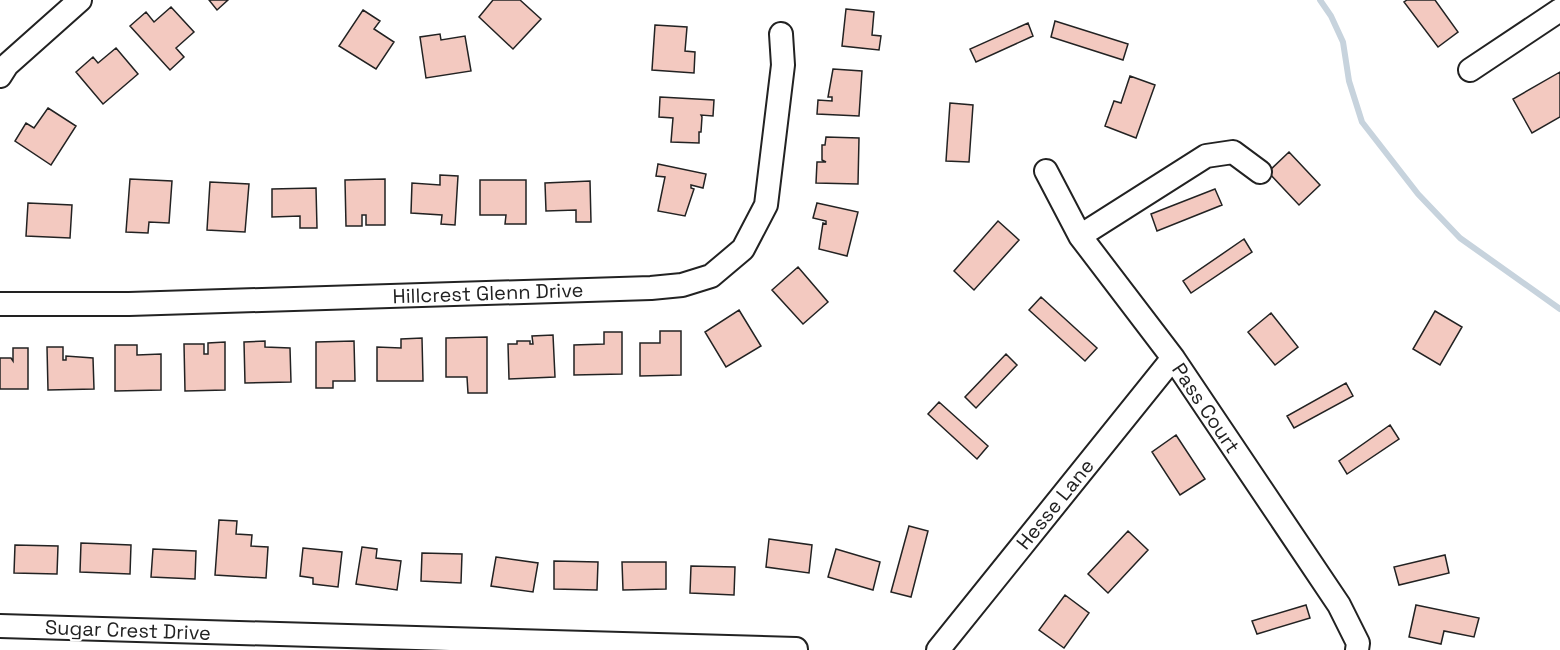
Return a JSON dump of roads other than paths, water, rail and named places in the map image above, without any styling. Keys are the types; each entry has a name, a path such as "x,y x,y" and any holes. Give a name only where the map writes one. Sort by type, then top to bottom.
{"street":[{"path":"0,76 7,65 80,0"},
{"path":"1470,69 1560,10"},
{"name":"Hillcrest Glenn Drive","path":"0,304 129,304 651,288 682,285 711,276 743,249 766,205 783,65 781,34"},
{"path":"1080,236 1206,156 1233,152 1260,172"},
{"name":"Pass Court","path":"1046,171 1080,236 1173,358 1339,605 1358,643 1358,650"},
{"name":"Hesse Lane","path":"938,650 1173,358"},
{"name":"Sugar Crest Drive","path":"0,626 796,650"}],"waterway":[{"path":"1320,0 1331,16 1343,42 1349,81 1362,122 1418,194 1460,238 1560,309"}]}
